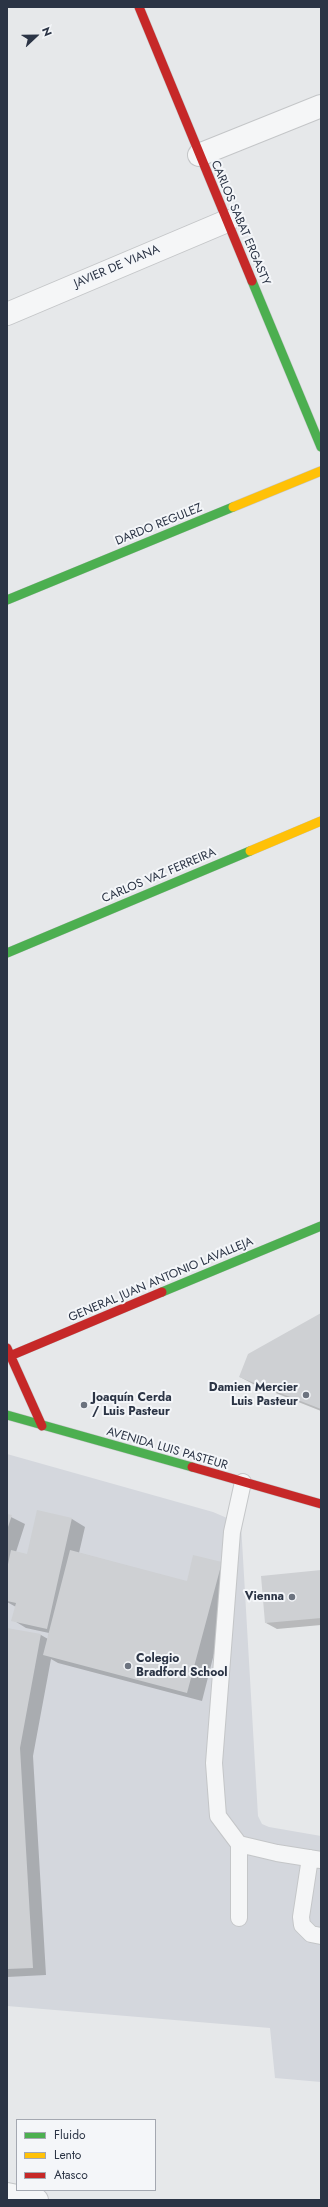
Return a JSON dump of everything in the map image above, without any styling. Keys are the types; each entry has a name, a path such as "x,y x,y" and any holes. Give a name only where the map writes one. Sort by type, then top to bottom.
{"street":[{"name":"CARLOS SABAT ERGASTY","path":"140,7 199,155 321,447"},
{"path":"199,155 321,106"},
{"name":"JAVIER DE VIANA","path":"7,314 227,221"},
{"name":"DARDO REGULEZ","path":"7,600 321,471"},
{"name":"CARLOS VAZ FERREIRA","path":"7,953 321,821"},
{"name":"GENERAL JUAN ANTONIO LAVALLEJA","path":"9,1352 321,1226"},
{"path":"9,1352 42,1426"},
{"name":"AVENIDA LUIS PASTEUR","path":"7,1416 321,1504"},
{"path":"7,2194 37,2200"}],"lane":[{"path":"239,1918 239,1844 218,1816 214,1763 232,1532 243,1482"},
{"path":"239,1844 315,1859 302,1925 311,1934 321,1936"}],"shaded area":[{"name":"Colegio Bradford School","path":"7,1454 213,1512 241,1524 258,1816 262,1824 269,1827 321,1836 321,2082 275,2078 270,2028 7,2006"}],"building":[{"path":"321,1313 321,1409 239,1377 248,1354"},
{"path":"37,1510 72,1518 47,1629 11,1621 16,1603 7,1601 7,1569 11,1550 27,1554"},
{"path":"7,1514 12,1515 7,1530"},
{"path":"70,1550 187,1581 193,1555 222,1562 187,1693 43,1655"},
{"name":"Vienna","path":"321,1570 321,1618 265,1623 261,1576"},
{"path":"7,1628 41,1634 20,1748 33,1968 7,1969"}],"traffic: fast":[{"path":"252,281 321,447"},
{"path":"7,600 233,507"},
{"path":"7,953 250,851"},
{"path":"162,1292 321,1226"},
{"path":"7,1415 192,1467"}],"traffic: slow":[{"path":"233,507 321,471"},
{"path":"250,851 321,821"}],"traffic: jam":[{"path":"139,7 252,281"},
{"path":"10,1356 162,1292"},
{"path":"7,1348 42,1426"},
{"path":"192,1467 321,1504"}],"place":[{"name":"Damien Mercier Luis Pasteur","path":"306,1395"},
{"name":"Joaquín Cerda / Luis Pasteur","path":"84,1405"},
{"name":"Vienna","path":"292,1597"},
{"name":"Colegio Bradford School","path":"128,1666"}]}
